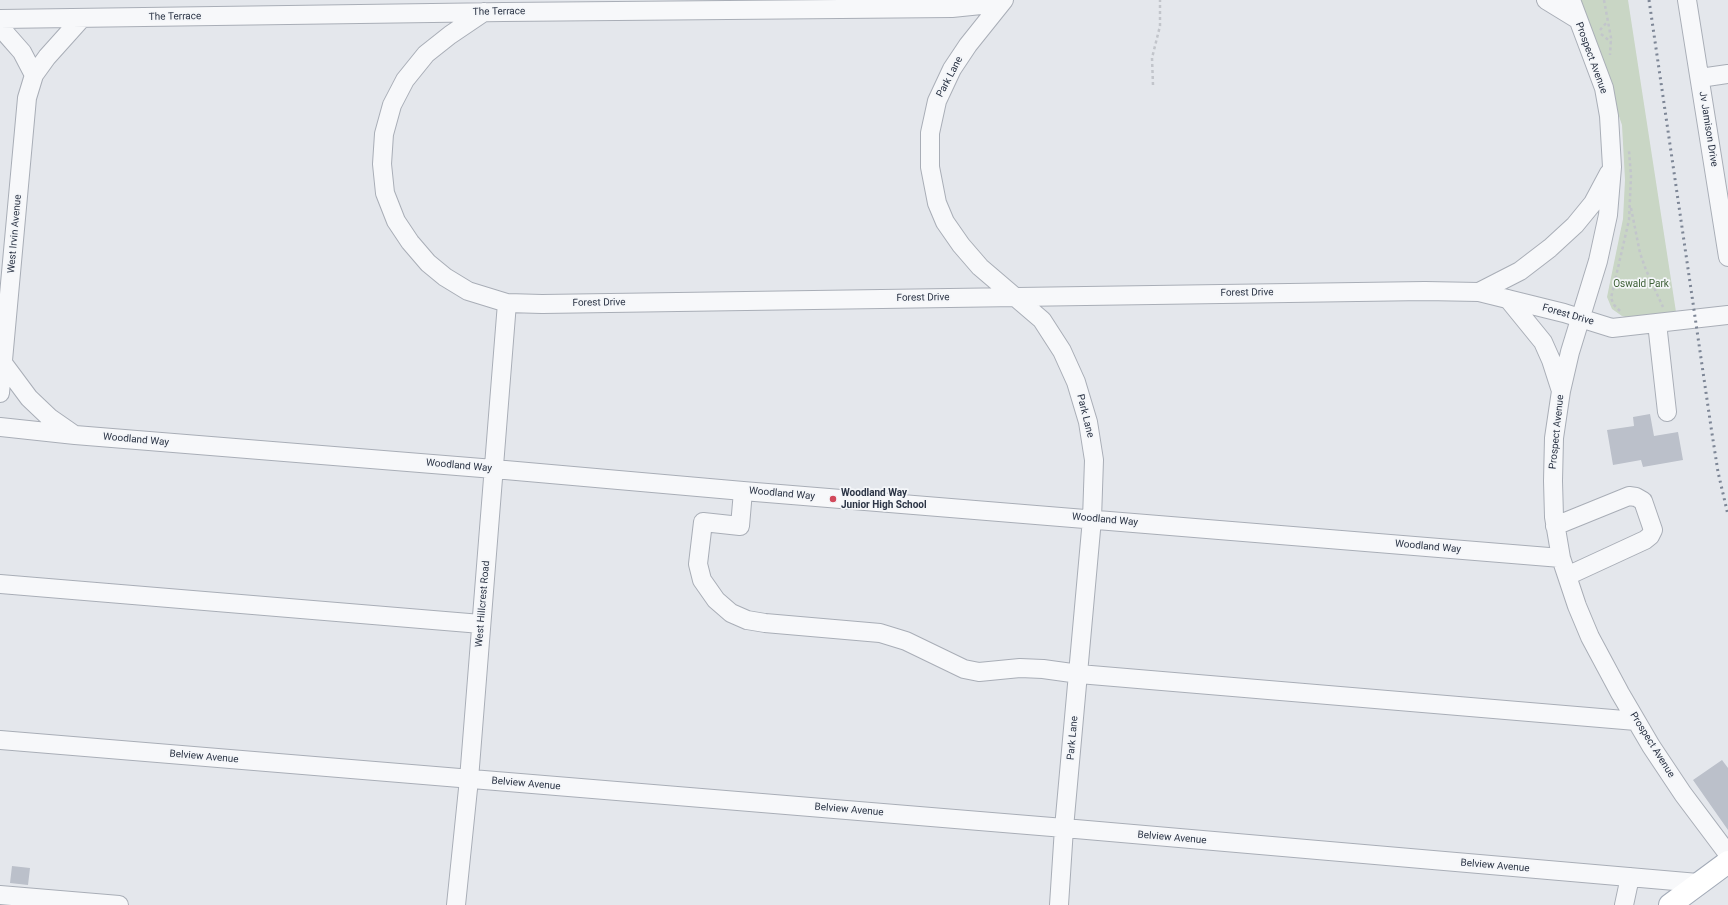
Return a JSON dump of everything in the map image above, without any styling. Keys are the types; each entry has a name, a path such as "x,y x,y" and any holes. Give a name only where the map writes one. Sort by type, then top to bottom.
{"main road":[{"path":"1670,905 1698,883 1727,864"}],"street":[{"name":"The Terrace","path":"0,19 484,12 511,6 952,8 981,6 998,0"},
{"name":"Park Lane","path":"1004,0 972,40 952,69 937,101 930,133 930,167 937,203 945,222 961,245 980,267 1042,320 1062,351 1076,382 1088,422 1094,460 1092,519 1064,828 1059,905"},
{"path":"1546,0 1577,19"},
{"name":"Prospect Avenue","path":"1571,0 1604,88 1609,116 1612,167 1608,215 1598,261 1582,319 1570,352 1561,390 1554,438 1553,474 1555,526 1566,576 1590,637 1636,721 1727,864"},
{"name":"Jv Jamison Drive","path":"1688,0 1728,257"},
{"name":"Forest Drive","path":"484,12 450,34 426,54 405,80 392,105 384,134 382,164 385,193 396,221 410,242 428,263 445,277 468,291 507,303 542,304 1015,296 1479,292 1612,328 1661,316 1728,315"},
{"name":"West Irvin Avenue","path":"0,393 1,361 27,98 34,75 47,57 82,18"},
{"path":"0,27 22,52 34,75"},
{"path":"1700,78 1728,74"},
{"path":"1479,292 1520,270 1550,248 1574,225 1593,203 1612,167"},
{"path":"1508,299 1543,342 1561,390"},
{"name":"West Hillcrest Road","path":"456,905 469,779 507,303"},
{"path":"1661,316 1668,412"},
{"path":"1,361 29,398 50,418 75,436"},
{"name":"Woodland Way","path":"0,427 75,436 494,469 743,491 1561,558"},
{"path":"743,491 740,526 704,522 698,564 702,580 716,600 731,613 747,620 765,623 880,633 906,641 964,669 979,672 1020,668 1043,669 1078,674 1636,721"},
{"path":"1555,526 1629,496 1636,497 1643,501 1653,530 1650,536 1645,540 1566,576"},
{"path":"0,584 481,624"},
{"name":"Belview Avenue","path":"0,740 1064,828 1698,883"},
{"path":"1624,905 1630,877"},
{"path":"0,895 119,905"}],"path":[{"path":"1153,85 1152,58 1160,26 1160,0"},
{"path":"1597,32 1611,42"},
{"path":"1630,203 1640,253 1661,316"}],"green space":[{"name":"Oswald Park","path":"1579,0 1628,0 1676,312 1630,318 1622,316 1612,309 1607,297 1623,219 1625,180 1622,125"}],"building":[{"path":"1650,414 1654,436 1678,432 1683,460 1643,467 1641,460 1613,465 1607,430 1634,426 1633,417"},
{"path":"1722,760 1728,768 1728,830 1693,780"},
{"path":"12,866 30,868 28,885 10,883"}],"railway":[{"path":"1649,0 1711,427 1718,472 1728,515"}],"place":[{"name":"Woodland Way Junior High School","path":"833,499"}]}
